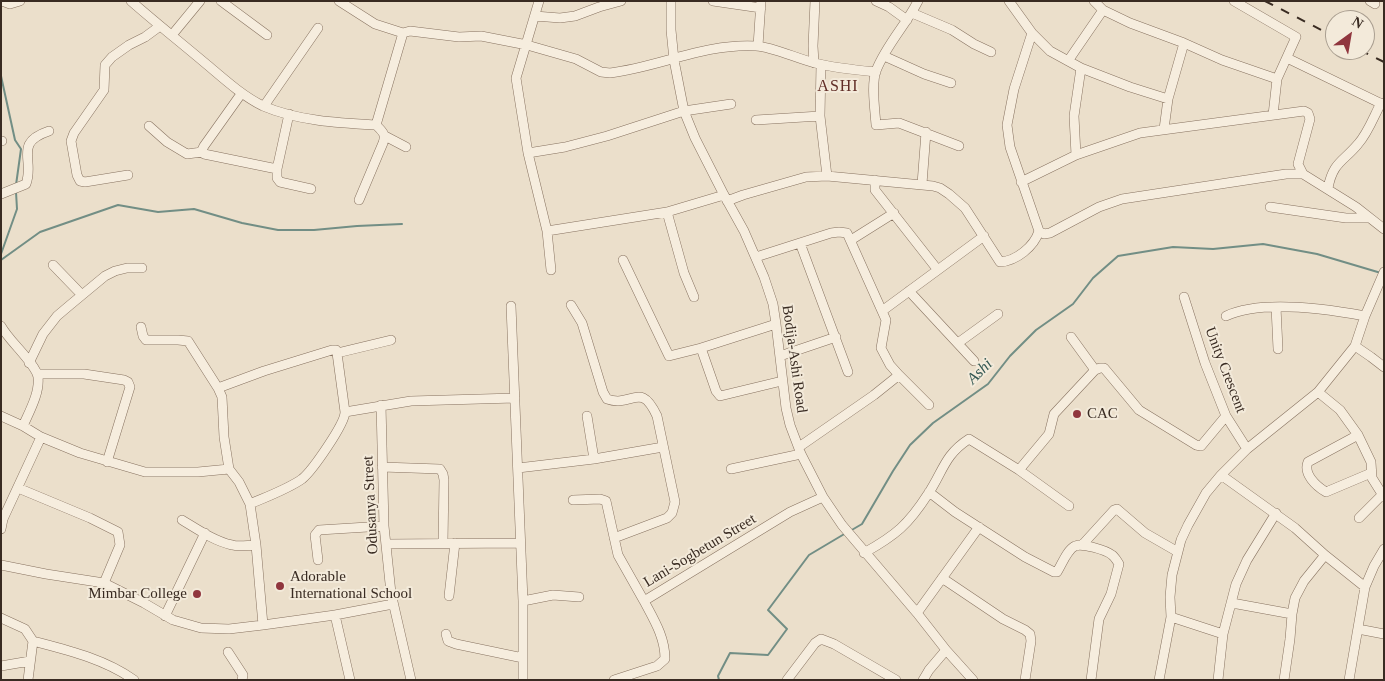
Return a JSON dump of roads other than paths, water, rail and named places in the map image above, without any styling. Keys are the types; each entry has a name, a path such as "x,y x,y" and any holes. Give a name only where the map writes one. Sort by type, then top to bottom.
{"street":[{"path":"2,1 10,4 20,1"},
{"path":"131,1 242,94 264,106 289,114 338,123 376,126 385,136 406,147"},
{"path":"172,35 200,1"},
{"path":"221,1 267,34"},
{"path":"339,1 375,24 403,33 410,31 460,37 481,36 527,45 576,59 602,72 610,73 674,60 724,47 758,46 818,64 876,72"},
{"path":"538,1 527,45 516,78 528,154 547,231 550,270"},
{"path":"535,16 560,18 575,16 599,4 621,1"},
{"name":"Bodija-Ashi Road","path":"671,1 674,60 684,111 695,138 756,257 770,295 776,324 782,381 790,425 800,450 823,498 848,533 973,680"},
{"path":"713,1 761,4 758,46"},
{"path":"815,1 813,46 818,64 820,116 827,176"},
{"path":"876,1 910,17 952,30 991,52"},
{"path":"918,1 910,17 894,37 876,72 876,125 899,123 959,146"},
{"path":"1009,1 1032,33 1050,51 1082,68 1130,88 1168,99"},
{"path":"1094,1 1103,10 1130,23 1277,80"},
{"path":"1234,1 1295,35 1296,40 1277,80 1273,115"},
{"path":"1068,61 1103,10"},
{"path":"128,175 85,182 80,181 77,175 71,141 74,132 104,90 104,65 129,45 145,38 160,26"},
{"path":"264,106 318,28"},
{"path":"376,126 403,33"},
{"path":"547,231 667,212 806,177 827,176 922,184 940,188 965,208 997,259 1000,262 1004,262 1027,249 1037,238 1039,231 1010,147 1007,125 1014,89 1032,33"},
{"path":"1164,130 1168,99 1184,43"},
{"path":"884,56 924,74 951,83"},
{"path":"1287,58 1382,104 1358,144 1333,170 1328,188"},
{"path":"1076,155 1074,116 1082,68"},
{"path":"202,152 204,146 242,94"},
{"path":"528,154 607,136 684,111 731,104"},
{"path":"1021,182 1076,155 1126,137 1164,130 1307,111 1310,115 1298,164 1304,174 1328,188 1384,229"},
{"path":"289,114 276,176 279,181 311,188"},
{"path":"756,120 820,116"},
{"path":"149,126 167,142 187,154 202,152 207,156 277,169"},
{"path":"1,194 17,188 27,181 27,156 30,143 36,135 49,131"},
{"path":"922,184 926,132"},
{"path":"358,200 385,136"},
{"path":"1039,231 1044,234 1050,233 1100,207 1124,198 1270,175 1304,174"},
{"path":"874,180 874,190 937,269"},
{"path":"1270,207 1346,218 1369,218"},
{"path":"667,212 684,273 694,297"},
{"path":"851,240 894,213"},
{"path":"756,257 839,232 847,233 886,320 882,348 890,365 930,405"},
{"path":"882,311 984,236"},
{"path":"800,243 848,372"},
{"path":"623,260 669,356 701,348 776,324"},
{"path":"53,265 82,295"},
{"path":"29,362 42,334 50,324 82,295 114,271 127,268 142,268"},
{"path":"1159,680 1171,616 1170,585 1178,552 1188,525 1206,493 1221,475 1247,449 1318,392 1355,346 1365,316 1381,288 1383,274"},
{"path":"909,291 974,360"},
{"name":"Unity Crescent","path":"1184,297 1205,363 1226,416 1247,449"},
{"path":"571,305 582,323 603,392 607,399 614,401 641,397 646,398 651,403 657,416 675,502 672,513 667,518 614,538"},
{"path":"511,306 523,600 524,680"},
{"path":"1226,316 1246,309 1276,307 1318,308 1365,316"},
{"path":"1276,307 1278,349"},
{"path":"958,343 998,314"},
{"path":"141,327 146,340 188,341 218,388 223,405 224,437 229,469 239,482 250,504 256,545 258,590 263,625"},
{"path":"2,328 37,374 35,396 23,426"},
{"path":"780,356 836,337"},
{"path":"1071,337 1095,370"},
{"path":"337,353 391,340"},
{"path":"1355,346 1384,367"},
{"path":"701,348 716,391 720,396 782,381"},
{"path":"218,388 264,371 332,350 336,350 337,353 345,412 344,418 334,436 308,473 300,480 250,504"},
{"path":"1019,470 1049,434 1054,414 1095,370 1100,368 1104,368 1139,410 1198,446 1201,446 1226,416"},
{"path":"37,374 84,374 128,382 130,387 107,462"},
{"path":"731,469 800,450 899,375"},
{"path":"1318,392 1340,410 1358,435 1370,462 1372,478 1383,496 1359,518"},
{"path":"345,412 411,401 515,398"},
{"name":"Odusanya Street","path":"381,405 384,526 393,604 411,680"},
{"path":"1,416 41,437 107,462 153,473 229,469"},
{"path":"587,416 594,459"},
{"path":"1358,435 1308,462 1307,472 1313,481 1326,492 1371,473"},
{"path":"1,529 2,519 41,437"},
{"path":"864,553 896,534 908,523 929,492 944,463 961,443 968,439 1019,470 1069,506"},
{"path":"518,468 594,459 663,446"},
{"path":"382,468 440,469 444,480 443,543"},
{"path":"1221,475 1276,513 1365,586"},
{"path":"18,488 90,518 118,532 120,545 104,582"},
{"path":"929,492 1025,557 1054,572 1057,572 1070,550 1075,546 1083,544 1114,556 1119,564 1111,594 1099,619 1091,680"},
{"name":"Lani-Sogbetun Street","path":"614,680 657,666 665,659 661,634 644,601 790,512 823,498"},
{"path":"573,500 600,499 606,501 618,555 644,601"},
{"path":"1083,544 1114,510 1117,510 1145,533 1178,552"},
{"path":"1218,680 1223,634 1241,572 1276,513"},
{"path":"182,520 205,533 233,545 256,545"},
{"path":"318,560 315,535 319,530 384,526"},
{"path":"917,613 979,527"},
{"path":"165,616 205,533"},
{"path":"449,596 455,543"},
{"path":"386,544 520,543"},
{"path":"1349,680 1365,586 1384,549"},
{"path":"1284,680 1292,614 1298,591 1325,554"},
{"path":"1,565 46,574 104,582 165,616 184,625 201,628 229,629 263,625 335,615 393,604"},
{"path":"942,578 1003,620 1030,634 1031,641 1026,680"},
{"path":"523,600 553,595 579,597"},
{"path":"1232,603 1292,614"},
{"path":"335,615 350,680"},
{"path":"1171,616 1223,634"},
{"path":"1,618 25,629 33,640 90,658 134,680"},
{"path":"1358,629 1384,634"},
{"path":"446,634 448,641 456,644 523,658"},
{"path":"787,680 815,643 821,639 834,644 896,680"},
{"path":"28,680 33,640"},
{"path":"923,680 946,650"},
{"path":"228,652 243,675 242,680"},
{"path":"1,666 30,660"}],"waterway":[{"path":"1,76 15,140 21,149 16,185"},
{"path":"1,254 17,209 16,192"},
{"path":"1,260 40,232 118,205 158,212 194,209 242,223 278,230 314,230 402,224"},
{"name":"Ashi","path":"850,531 862,524 910,445 933,423 988,384 1010,356 1036,330 1073,304 1093,278 1118,256 1173,247 1213,249 1263,244 1317,254 1381,273"},
{"name":"Ashi","path":"719,680 718,676 730,653 768,655 787,629 768,610 809,555 846,533"}],"railway":[{"path":"1265,1 1325,32"},
{"path":"1375,58 1384,62"}],"place":[{"name":"CAC","path":"1077,414"},
{"name":"Adorable International School","path":"280,586"},
{"name":"Mimbar College","path":"197,594"}],"district":[{"name":"ASHI","path":"838,87"}]}
